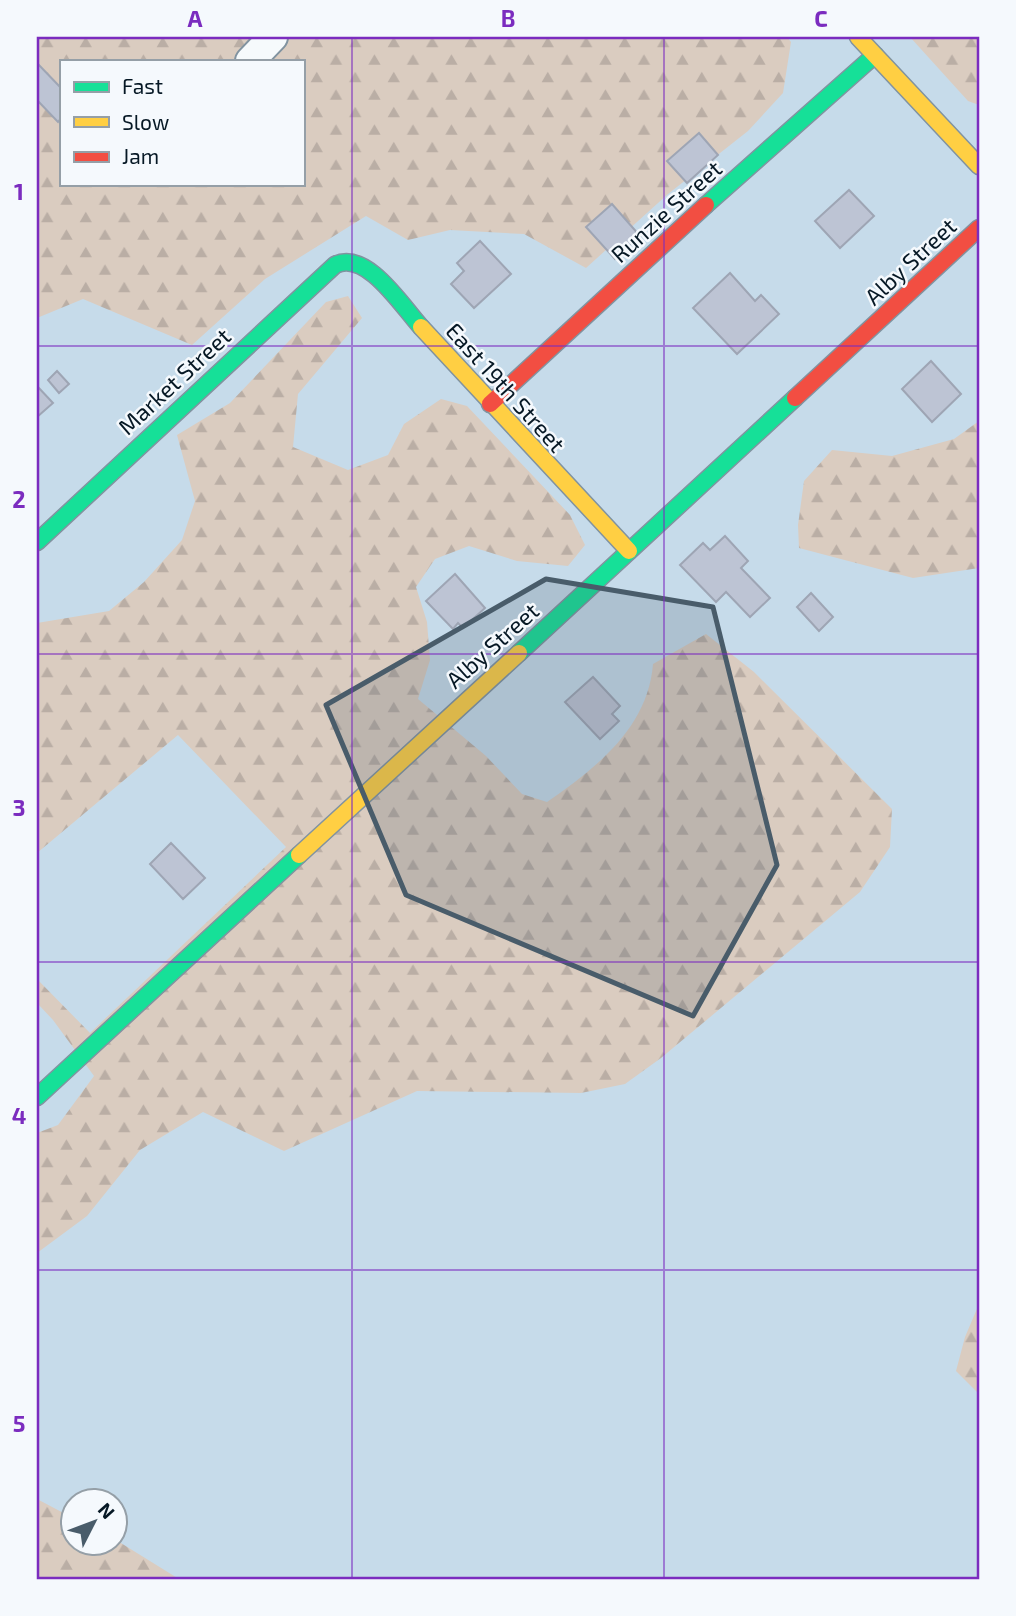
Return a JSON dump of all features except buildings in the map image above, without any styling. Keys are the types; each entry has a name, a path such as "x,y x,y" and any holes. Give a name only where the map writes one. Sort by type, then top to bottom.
{"street":[{"path":"251,60 273,37"},
{"path":"858,37 979,166"},
{"name":"Runzie Street","path":"490,404 649,256 875,55"},
{"name":"Alby Street","path":"37,1097 313,839 979,228"},
{"name":"East 19th Street","path":"347,259 370,270 490,404 629,551"},
{"name":"Market Street","path":"37,542 315,281 335,264 347,259"}],"highlighted area":[{"path":"546,579 713,607 777,865 693,1016 406,895 326,705"}],"green space":[{"path":"37,37 787,37 791,42 783,93 748,131 668,194 586,268 524,234 450,230 408,240 366,216 265,279 192,345 83,299 37,318"},
{"path":"910,37 979,37 979,105 968,101"},
{"path":"348,296 362,318 298,394 293,447 348,470 388,455 404,424 441,399 467,406 570,515 585,545 568,566 517,561 469,546 435,559 416,587 427,622 430,660 418,699 486,756 522,794 547,802 601,760 630,727 649,687 653,664 706,634 754,672 892,809 890,847 860,892 661,1058 625,1084 581,1093 417,1091 284,1151 203,1112 140,1150 87,1216 37,1253 37,1133 58,1125 94,1076 53,1020 37,1003 37,979 90,1033 286,847 178,735 37,853 37,623 109,611 144,582 182,540 195,501 177,435 230,403 326,302"},
{"path":"979,421 979,568 913,578 799,548 798,525 804,481 832,450 892,456 954,439"},
{"path":"979,1304 979,1394 956,1371 965,1337"},
{"path":"37,1499 60,1511 60,1556 130,1556 130,1549 179,1579 37,1579"}],"traffic: fast":[{"path":"706,205 875,55"},
{"path":"37,542 335,265 347,262 371,272 394,294 421,327"},
{"path":"519,653 795,398"},
{"path":"37,1097 299,855"}],"traffic: slow":[{"path":"858,37 979,166"},
{"path":"421,327 629,551"},
{"path":"299,855 519,653"}],"traffic: jam":[{"path":"490,404 706,205"},
{"path":"795,398 979,228"}]}
